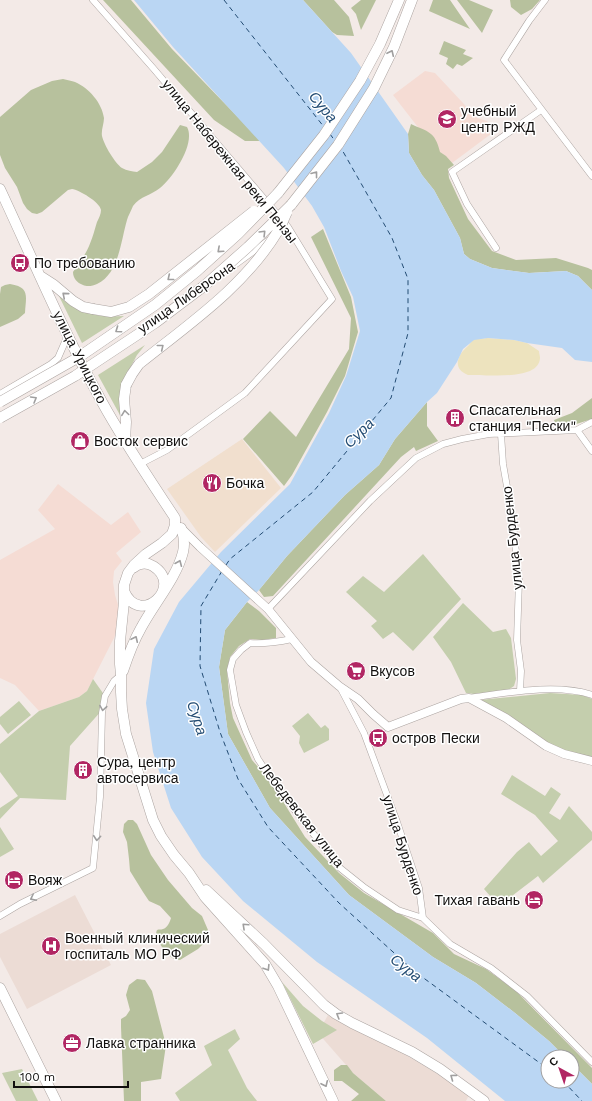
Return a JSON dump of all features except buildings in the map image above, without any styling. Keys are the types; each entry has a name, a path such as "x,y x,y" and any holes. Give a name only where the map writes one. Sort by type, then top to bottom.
{"main road":[{"path":"0,402 79,357 155,305 197,271 238,234 278,193 324,135 360,81 380,44 399,0"},
{"path":"0,418 75,376 155,323 204,286 248,247 290,205 338,145 374,88 394,47 412,0"},
{"name":"улица Урицкого","path":"0,189 84,368 125,441 175,518 174,530 172,534 146,554 131,569"},
{"path":"40,276 54,285 73,301 83,306 111,312 129,307 149,294 232,227 278,193"},
{"path":"125,441 126,422 124,399 126,385 132,374 139,364 224,296 242,278 260,257 279,230 290,205"},
{"path":"121,675 134,641 162,594 183,552 184,535 181,528"},
{"path":"124,591 129,601 138,606 146,606 154,602 162,594 165,583 162,575 154,567 140,564 131,569 125,579 124,585 124,591 124,602 120,641 121,692 126,734 153,820 161,836 205,897 265,964 278,986 333,1101"},
{"path":"189,873 264,944 324,1005 352,1023 412,1052 440,1069 484,1101"},
{"path":"0,988 56,1101"}],"street":[{"name":"улица Набережная реки Пензы","path":"93,0 153,68 288,227 332,298 244,392 167,450 140,464"},
{"path":"545,0 529,21 504,60 592,176"},
{"path":"496,248 467,204 452,172 541,110"},
{"name":"улица Либерсона","path":"84,368 288,227"},
{"path":"0,394 51,364 58,358 68,335"},
{"path":"268,609 370,501 416,458 443,444 489,434 577,430 592,422"},
{"path":"577,430 592,451"},
{"name":"улица Бурденко","path":"501,434 503,464 512,515 519,580 517,640 521,671 520,691"},
{"name":"улица Бурденко","path":"181,528 268,609 311,662 339,686 358,699 388,727 461,699 520,691 561,689 592,695"},
{"name":"Лебедевская улица","path":"292,639 259,644 250,643 233,659 230,670 236,704 246,732 258,759 276,786 340,868 365,888 398,910 423,918 450,944 490,968 527,996 592,1062"},
{"path":"0,916 20,904 93,868 100,797 102,712 105,696 114,681 121,675"},
{"name":"улица Бурденко","path":"339,686 364,733 397,822 419,888 423,918"},
{"path":"469,698 506,718 546,746 564,754 592,761"}],"shaded area":[{"name":"учебный центр РЖД","path":"425,71 435,73 477,118 487,121 495,131 448,166 393,95"},
{"path":"242,439 281,488 215,552 201,537 167,489"},
{"path":"58,484 111,525 128,512 141,532 116,553 122,561 114,571 113,582 119,608 118,630 87,691 79,697 39,711 15,685 0,678 0,560 55,529 38,510"},
{"name":"Военный клинический госпиталь МО РФ","path":"75,895 111,965 27,1009 0,957 0,934"},
{"path":"328,1015 379,1039 453,1083 469,1095 466,1101 386,1101 353,1073 318,1033"}],"green space":[{"path":"103,0 131,0 172,49 261,141 245,141 214,120"},
{"path":"303,0 334,0 349,17 354,36 337,35 332,32"},
{"path":"361,0 376,0 361,30 356,14 351,8"},
{"path":"433,0 450,0 470,29 429,11"},
{"path":"457,0 469,0 493,10 482,33"},
{"path":"510,0 540,0 532,9 521,15 511,7"},
{"path":"444,41 466,50 463,54 473,58 462,66 457,64 453,69 446,64 448,58 439,54"},
{"path":"63,79 75,82 85,88 98,102 104,118 102,134 103,140 113,158 119,166 124,169 137,172 152,162 162,152 180,125 187,127 189,134 186,151 177,169 160,188 139,200 133,206 127,218 115,265 110,273 97,284 90,286 85,286 77,282 73,272 89,246 100,214 100,207 89,197 72,189 68,190 42,212 37,214 32,213 23,203 17,187 5,168 0,155 0,117 31,90 52,81"},
{"path":"411,124 430,133 436,140 440,152 454,165 448,169 449,178 468,219 492,251 516,260 556,258 588,268 592,270 592,290 578,276 566,271 529,273 492,268 470,259 464,254 460,238 434,190 422,175 409,153 408,134"},
{"path":"323,229 351,297 358,332 345,376 327,412 292,475 284,486 243,439 270,411 296,437 349,349 351,318 311,237"},
{"path":"10,284 21,287 24,290 26,297 25,313 18,319 0,327 1,287"},
{"path":"58,294 81,309 95,315 124,316 82,343"},
{"path":"145,345 137,355 123,381 121,417 98,375"},
{"path":"592,398 592,419 567,427 556,426 554,420 572,413"},
{"path":"427,402 427,426 438,441 416,451 414,447 401,457 273,596 264,597 259,590 287,556 345,495 379,465 395,439"},
{"path":"423,554 461,599 413,651 393,632 383,639 371,626 377,621 346,592 363,576 384,592"},
{"path":"247,602 259,611 276,628 276,638 262,640 250,639 239,646 230,657 227,671 230,703 233,718 252,760 271,782 305,837 339,873 364,893 433,933 454,954 486,969 516,991 573,1049 557,1049 515,1013 476,983 433,957 349,895 270,808 228,734 219,667 225,630"},
{"path":"463,603 493,632 506,629 511,638 516,679 514,686 508,690 474,694 466,693 451,662 433,637"},
{"path":"93,679 105,696 103,709 70,746 66,800 20,798 0,819 0,808 18,796 0,772 0,744 39,711 79,697 87,691"},
{"path":"550,693 582,695 592,699 592,758 564,752 546,743 479,700"},
{"path":"19,701 31,715 8,734 0,724 0,717"},
{"path":"308,713 321,728 325,725 329,729 329,740 304,753 299,743 300,736 292,726"},
{"path":"512,775 545,796 551,787 561,794 549,813 560,820 569,806 592,832 592,840 543,883 538,876 499,906 484,889 517,852 529,842 541,856 558,841 535,815 501,794"},
{"path":"128,820 133,820 137,824 151,855 168,880 192,908 202,916 208,930 207,940 198,949 180,960 172,958 160,945 156,933 157,930 166,927 171,918 160,906 149,901 130,871 127,842 123,832 124,824"},
{"path":"0,827 14,849 0,857"},
{"path":"137,979 145,980 152,991 166,1045 161,1079 141,1082 141,1101 124,1101 121,1019 126,1016 130,1010 126,995 129,985"},
{"path":"282,982 303,1006 322,1021 337,1030 313,1044"},
{"path":"235,1029 240,1039 228,1050 247,1088 257,1101 180,1101 175,1093 212,1065 204,1046"},
{"path":"580,1056 592,1068 592,1084 580,1072"},
{"path":"341,1065 347,1065 353,1073 386,1101 351,1101 359,1094 342,1081 334,1081 334,1070"},
{"path":"22,1069 38,1101 16,1101 2,1073"}],"sand":[{"path":"487,338 514,340 527,343 539,351 540,358 537,366 531,371 521,374 498,376 468,375 463,372 458,366 461,353 474,340"}],"water":[{"name":"Сура","path":"134,0 303,0 351,53 408,134 409,153 422,175 434,190 460,238 464,254 470,259 492,268 529,273 566,271 578,276 592,290 592,362 575,360 562,348 514,340 488,338 474,340 463,349 457,362 437,393 427,402 395,439 379,465 345,495 287,556 225,630 219,667 228,734 270,808 349,895 433,957 476,983 515,1013 557,1049 540,1049 540,1089 580,1089 580,1072 592,1084 592,1101 505,1101 427,1038 317,962 243,901 202,857 171,808 153,752 146,703 154,649 179,602 221,552 290,484 329,413 346,376 360,331 353,297 324,227 312,206 284,168 173,47"}],"ferry route":[{"path":"224,0 324,127"},
{"path":"330,134 335,141"},
{"path":"226,565 230,559 313,492 391,398 408,333 408,279 392,238 341,148"},
{"path":"222,571 201,606 200,666 220,732 238,779 268,827 339,903 414,971 540,1063"},
{"path":"571,1089 582,1101"}],"place":[{"name":"учебный центр РЖД","path":"447,119"},
{"name":"По требованию","path":"20,263"},
{"name":"Спасательная станция \"Пески\"","path":"455,418"},
{"name":"Восток сервис","path":"80,441"},
{"name":"Бочка","path":"212,483"},
{"name":"Вкусов","path":"356,671"},
{"name":"остров Пески","path":"378,738"},
{"name":"Сура, центр автосервиса","path":"83,770"},
{"name":"Вояж","path":"14,880"},
{"name":"Тихая гавань","path":"534,900"},
{"name":"Военный клинический госпиталь МО РФ","path":"51,946"},
{"name":"Лавка странника","path":"72,1043"}]}
